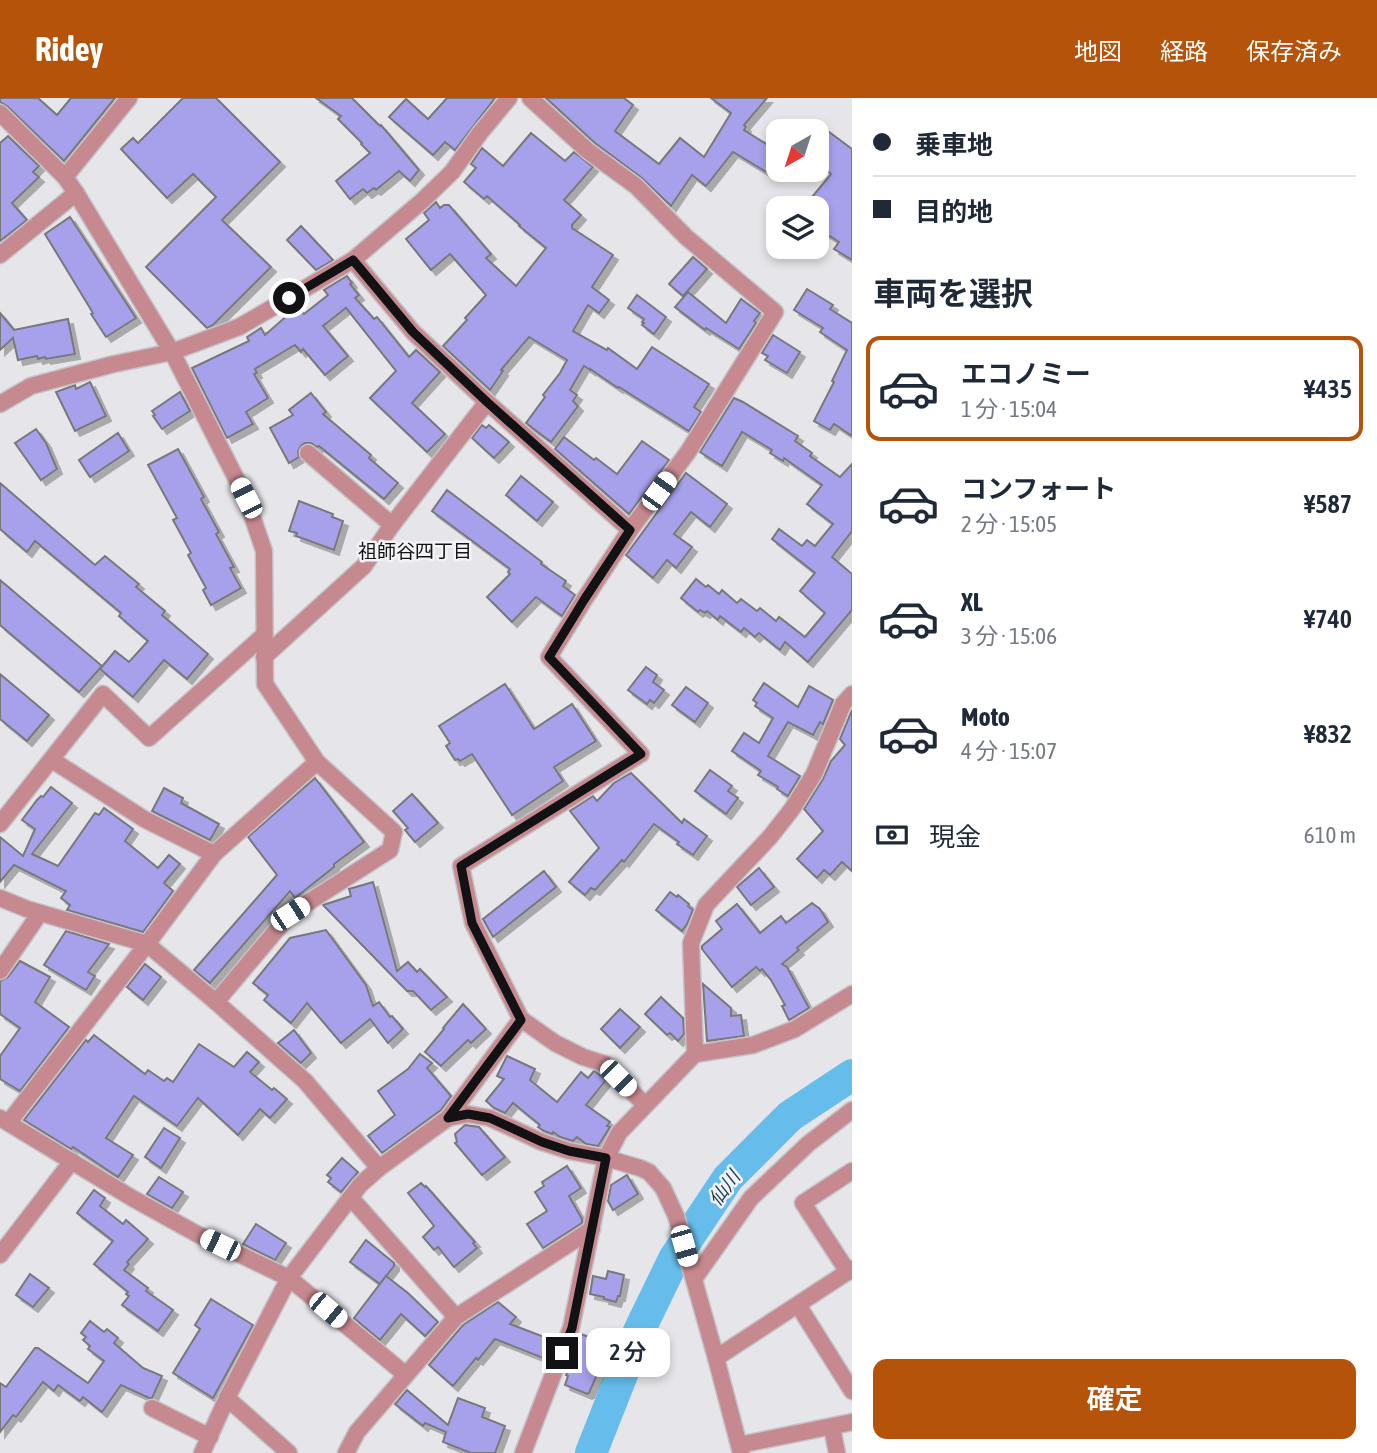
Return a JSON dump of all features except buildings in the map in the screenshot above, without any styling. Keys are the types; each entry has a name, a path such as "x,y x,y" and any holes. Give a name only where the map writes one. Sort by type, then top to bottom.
{"street":[{"path":"65,177 129,98"},
{"path":"0,404 31,386 172,352 239,327 353,260 452,172 509,98"},
{"path":"530,98 588,151 636,186 686,237 775,312 688,452 630,530 549,657 641,754 461,866 472,923 521,1020 555,1043 583,1058 605,1065 645,1105"},
{"path":"0,114 65,177 76,193 172,352 246,498 264,551 265,684 317,762 394,832 390,850 290,914 216,1002"},
{"path":"0,255 76,193"},
{"path":"353,260 413,332 630,530"},
{"path":"264,657 364,566 392,525 487,402"},
{"path":"308,453 392,525"},
{"path":"0,824 103,694 149,738 264,635"},
{"path":"695,1054 691,943 706,905 770,837 792,809 814,774 848,699"},
{"path":"52,760 144,820 214,854"},
{"path":"317,762 214,854 146,944 4,1120 132,1198 197,1234 289,1278 406,1375"},
{"path":"0,898 40,913 146,944 305,1081 379,1168"},
{"path":"0,971 40,913"},
{"path":"523,1453 572,1328 606,1158 619,1133 695,1054 753,1045 795,1029 852,994"},
{"path":"202,1453 289,1278 360,1185 448,1118 521,1020"},
{"path":"692,1275 751,1198 808,1144 852,1110"},
{"path":"448,1118 468,1114 490,1118 551,1145 640,1168 656,1179 671,1202 740,1449 852,1422"},
{"path":"0,1255 72,1161"},
{"path":"716,1358 850,1271 803,1203 852,1171"},
{"path":"351,1198 456,1317"},
{"path":"346,1453 357,1432 456,1317 592,1229"},
{"path":"798,1305 852,1391"},
{"path":"228,1398 289,1453"},
{"path":"152,1409 210,1437"},
{"path":"832,1428 838,1453"}],"waterway":[{"name":"仙川","path":"591,1453 640,1329 674,1259 728,1178 790,1116 852,1075"}],"district":[{"name":"祖師谷四丁目","path":"415,551"}],"route":[{"path":"289,298 353,260 413,332 630,530 549,657 641,754 461,866 472,923 521,1020 448,1118 468,1114 490,1118 542,1142 569,1151 606,1158 572,1328 562,1353"}]}
